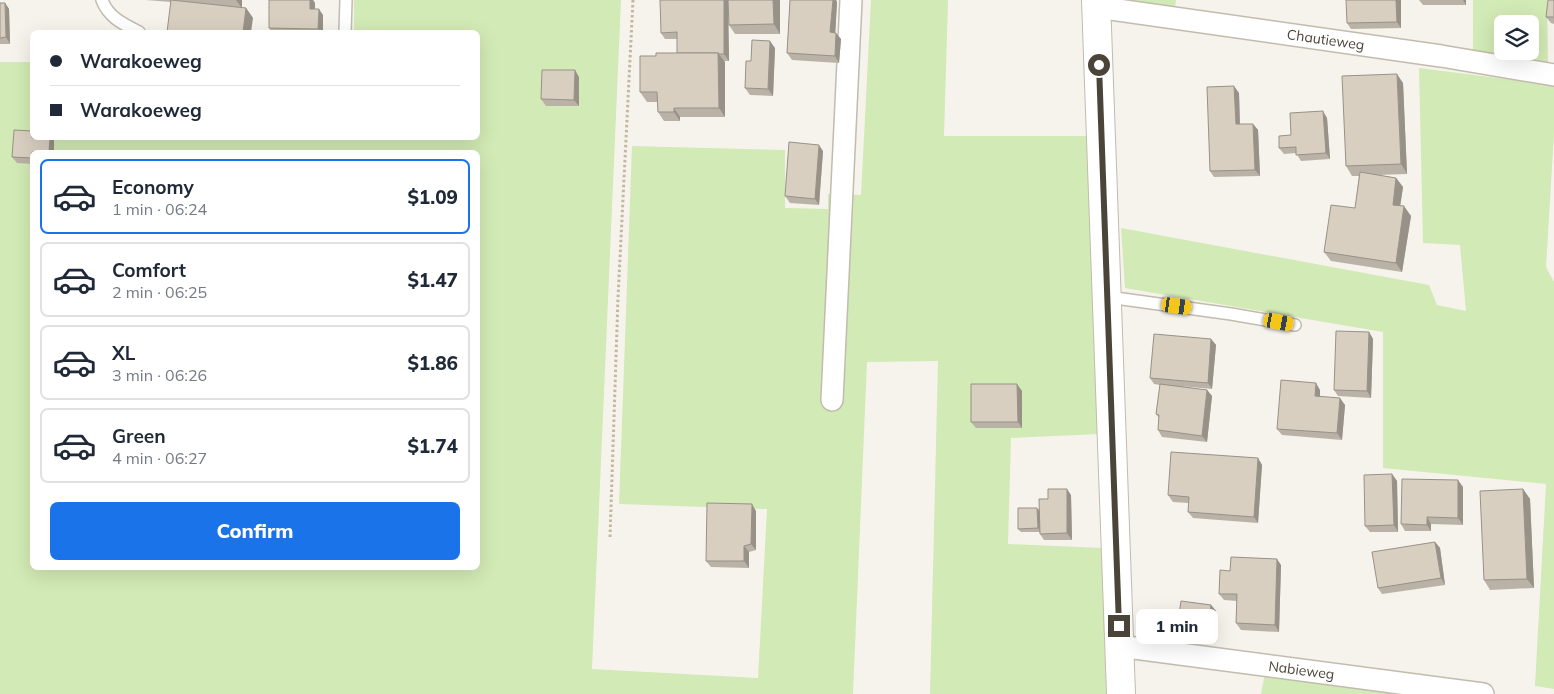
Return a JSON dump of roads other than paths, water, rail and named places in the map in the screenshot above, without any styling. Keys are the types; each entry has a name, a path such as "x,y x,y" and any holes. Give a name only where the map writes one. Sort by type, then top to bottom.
{"street":[{"path":"832,400 852,0"},
{"path":"1096,3 1121,694"},
{"name":"Chautieweg","path":"1096,3 1554,75"},
{"name":"Nabieweg","path":"1119,646 1483,694"}],"lane":[{"path":"102,0 105,10 120,22 135,30"},
{"path":"344,30 346,0"},
{"path":"1108,298 1231,314 1295,325"}]}
